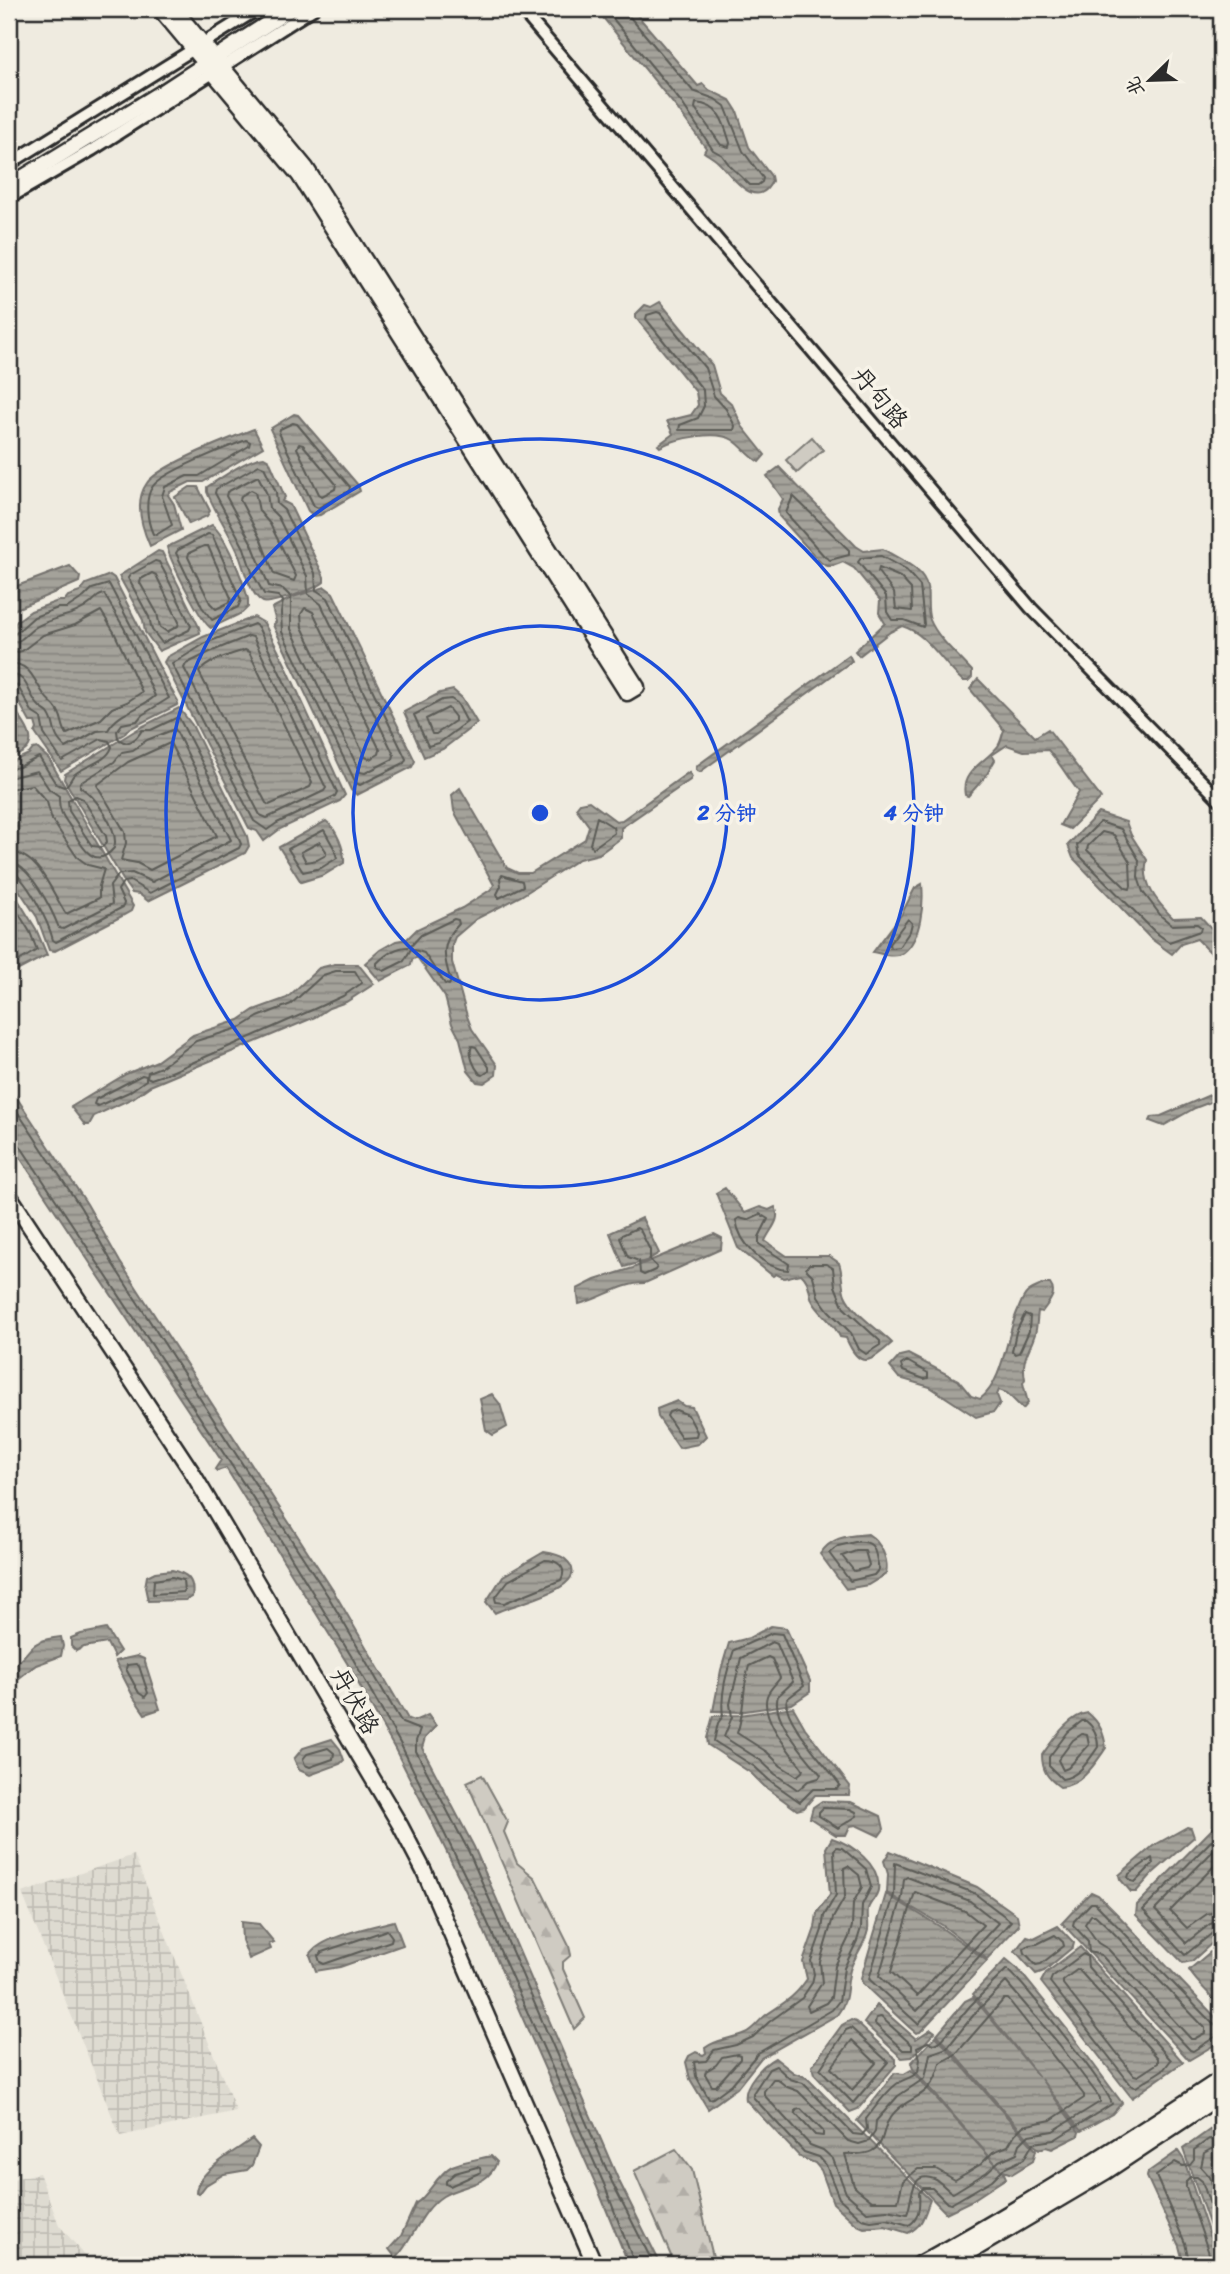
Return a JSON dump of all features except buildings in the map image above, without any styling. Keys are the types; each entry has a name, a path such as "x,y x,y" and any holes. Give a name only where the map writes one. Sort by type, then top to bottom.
{"highway":[{"path":"920,2265 1030,2203 1132,2140 1221,2080"},
{"path":"946,2265 1093,2179 1221,2094"}],"main road":[{"path":"160,9 208,58 306,168 637,687 627,694 299,175 208,58 174,9"},
{"path":"9,186 208,58 275,9"},
{"path":"9,177 290,9"},
{"name":"丹伏路","path":"9,1195 192,1472 401,1825 424,1871 595,2265"}],"street":[{"path":"9,198 92,150 208,58 258,9"},
{"path":"9,164 208,58 313,9"},
{"name":"丹句路","path":"521,9 1031,608 1221,801"}],"shaded area":[{"path":"134,1855 236,2111 120,2136 22,1893"},
{"path":"39,2173 59,2225 93,2265 9,2265 9,2180"}],"green space":[{"path":"812,437 823,450 797,473 786,460"},
{"path":"482,1775 508,1822 504,1832 517,1863 535,1878 569,1946 571,1955 563,1962 563,1969 585,2018 574,2029 467,1782"},
{"path":"676,2149 692,2170 715,2265 675,2265 634,2171"}],"water":[{"path":"596,9 632,9 698,86 703,84 709,90 730,100 737,111 749,147 771,176 772,181 766,190 758,194 744,188 704,152 706,148 676,107"},
{"path":"660,302 712,365 720,393 732,404 742,426 765,455 759,462 726,437 697,436 660,447 658,445 673,434 667,421 691,415 698,405 696,392 636,318 636,314 645,305 651,307"},
{"path":"294,414 298,415 358,485 360,491 320,515 314,516 308,511 270,429"},
{"path":"254,429 263,447 203,482 190,482 170,492 168,495 174,504 181,530 150,546 142,523 140,506 147,483 180,460"},
{"path":"264,457 269,460 285,497 282,501 290,505 324,577 324,582 313,588 267,602 260,601 252,590 237,550 207,492 207,487 235,469"},
{"path":"779,467 856,546 864,551 883,549 921,574 927,587 930,620 943,640 972,671 972,677 968,681 963,681 919,635 902,626 859,656 855,651 885,623 879,613 880,600 854,568 843,562 829,566 820,562 779,516 778,509 783,499 767,476"},
{"path":"190,487 198,487 210,511 207,516 189,524 175,497"},
{"path":"212,525 233,559 246,591 248,607 242,613 211,628 187,591 167,547"},
{"path":"158,551 162,552 200,633 159,651 145,632 143,620 119,576"},
{"path":"70,566 80,577 79,582 9,612 9,589"},
{"path":"110,575 178,701 177,705 127,730 61,771 35,733 35,722 30,722 9,684 9,631 31,611 64,601 68,596 80,592 86,584"},
{"path":"325,587 333,593 415,761 412,767 357,795 351,790 273,625 276,622 272,608 293,597"},
{"path":"254,617 264,623 284,662 345,795 340,801 280,829 264,841 257,831 249,828 164,662 167,657 203,637"},
{"path":"849,655 852,661 700,772 697,771 698,765"},
{"path":"978,679 1035,737 1048,729 1101,798 1070,829 1060,825 1079,792 1048,750 1024,751 1007,745 992,755 995,760 986,776 968,796 965,795 966,779 998,746 1004,730 970,689"},
{"path":"453,690 462,698 477,723 443,749 424,757 404,712 440,693"},
{"path":"9,699 25,725 30,740 22,753 9,758"},
{"path":"179,708 192,725 247,836 249,846 245,853 148,901 139,894 132,893 126,885 64,779 65,774 141,727"},
{"path":"37,748 49,759 133,906 131,911 55,951 49,950 37,917 9,875 9,763"},
{"path":"689,772 692,777 690,780 621,828 621,838 599,854 579,859 521,896 476,919 455,937 452,962 467,1016 472,1029 497,1065 496,1075 484,1083 477,1082 468,1071 445,997 417,957 412,960 411,965 380,981 365,963 380,950 396,941 407,939 417,929 462,908 494,885 454,811 452,795 460,788 507,868 518,873 531,873 585,839 589,826 576,808 580,803 589,801 616,821 622,820"},
{"path":"1098,813 1126,822 1147,860 1146,877 1156,899 1173,918 1201,917 1221,939 1221,963 1197,939 1181,944 1172,954 1150,938 1073,858 1068,845"},
{"path":"326,821 339,840 344,863 324,875 301,882 279,847"},
{"path":"922,884 920,921 910,946 897,955 873,952 901,915 915,888"},
{"path":"9,885 36,929 47,955 9,975"},
{"path":"335,964 358,964 374,984 315,1017 150,1086 133,1098 94,1116 89,1125 85,1125 71,1107 126,1074 157,1061 193,1035 239,1020 254,1010 287,998 319,968"},
{"path":"9,1086 334,1592 408,1719 414,1721 428,1715 436,1726 425,1738 422,1748 474,1847 618,2179 661,2265 629,2265 475,1910 395,1749 347,1663 226,1468 217,1471 215,1469 221,1460 9,1141"},
{"path":"1221,1090 1221,1100 1195,1108 1163,1126 1150,1121 1152,1117 1161,1116"},
{"path":"725,1188 745,1213 760,1207 769,1210 775,1207 776,1220 765,1241 787,1256 829,1256 839,1263 848,1301 892,1343 871,1359 861,1359 846,1338 840,1337 815,1305 801,1274 784,1278 776,1274 773,1276 738,1248 716,1193"},
{"path":"642,1218 659,1253 646,1261 624,1267 610,1233"},
{"path":"714,1234 722,1238 721,1249 645,1283 619,1288 579,1304 577,1289"},
{"path":"1043,1284 1050,1284 1053,1295 1042,1312 1038,1311 1035,1334 1025,1361 1023,1383 1028,1403 1023,1409 1007,1393 999,1390 997,1395 1000,1403 994,1412 976,1417 930,1387 899,1378 890,1367 900,1356 908,1354 958,1380 971,1396 980,1399 988,1391 999,1371 1023,1299 1028,1292"},
{"path":"492,1394 500,1404 507,1427 493,1435 486,1430 480,1399"},
{"path":"677,1401 692,1407 706,1436 698,1444 679,1448 658,1417 657,1409"},
{"path":"868,1534 883,1552 886,1574 868,1585 846,1589 820,1554 835,1540"},
{"path":"544,1552 565,1559 572,1569 570,1579 547,1594 495,1613 486,1602 503,1576"},
{"path":"172,1570 189,1578 192,1597 186,1600 148,1601 145,1587 147,1576"},
{"path":"771,1626 786,1628 810,1681 810,1692 792,1704 739,1712 713,1711 729,1643 749,1638"},
{"path":"106,1629 120,1651 114,1657 107,1643 76,1651 71,1646 71,1638"},
{"path":"61,1637 61,1656 36,1665 9,1686 9,1668 40,1641"},
{"path":"137,1656 144,1659 160,1709 145,1714 115,1661"},
{"path":"793,1707 805,1728 850,1786 849,1795 815,1795 804,1808 797,1810 751,1773 708,1745 707,1738 713,1716"},
{"path":"1088,1713 1101,1729 1106,1748 1081,1778 1060,1787 1046,1773 1042,1755 1068,1723"},
{"path":"332,1739 344,1760 340,1764 310,1775 299,1770 294,1759 303,1748"},
{"path":"822,1801 851,1802 881,1816 884,1829 879,1836 856,1825 850,1826 846,1835 836,1835 810,1818 813,1807"},
{"path":"1221,1820 1221,1935 1192,1961 1183,1963 1136,1915 1137,1905"},
{"path":"1187,1827 1191,1828 1194,1837 1136,1892 1131,1892 1119,1875 1153,1846"},
{"path":"832,1838 848,1845 864,1857 878,1881 877,1893 868,1909 867,1935 850,1970 844,2003 837,2015 761,2058 737,2088 708,2109 690,2079 686,2062 689,2056 696,2052 703,2055 706,2053 705,2048 709,2045 748,2031 784,2003 807,1979 803,1962 815,1928 817,1913 830,1894 826,1848"},
{"path":"890,1851 977,1887 1017,1915 1019,1925 987,1959 942,1925 887,1893 888,1874 884,1861"},
{"path":"1091,1892 1098,1895 1118,1915 1221,2023 1221,2041 1189,2060 1062,1923"},
{"path":"886,1894 939,1926 987,1961 920,2032 916,2033 862,1983 861,1978"},
{"path":"394,1921 403,1945 340,1967 316,1971 310,1955 324,1943 348,1933"},
{"path":"241,1922 259,1924 274,1942 269,1944 271,1949 249,1959 242,1940"},
{"path":"1058,1926 1074,1943 1073,1947 1044,1971 1036,1974 1015,1951 1027,1936 1034,1938"},
{"path":"1221,1943 1221,2007 1189,1970"},
{"path":"1080,1947 1183,2062 1132,2098 1041,1982 1046,1973"},
{"path":"1006,1959 1018,1969 1071,2034 1122,2103 1112,2114 1081,2131 1041,2079 1079,2132 1078,2136 1052,2149 1039,2149 1033,2144 937,2034 965,2001 973,1997 1039,2077 973,1994"},
{"path":"877,2005 916,2039 931,2029 935,2032 912,2057 902,2058 864,2023"},
{"path":"851,2020 896,2059 896,2065 858,2109 850,2112 814,2074 812,2066 842,2025"},
{"path":"936,2036 1036,2150 1033,2161 1012,2174 1003,2171 1006,2178 971,2201 946,2213 857,2121 895,2073 904,2074 911,2070 1002,2171 913,2069 911,2063"},
{"path":"775,2058 794,2073 806,2077 930,2200 917,2227 908,2233 885,2226 864,2228 857,2225 833,2203 821,2170 815,2163 800,2157 746,2100 747,2088 754,2076"},
{"path":"1211,2129 1218,2134 1221,2143 1221,2258 1183,2149"},
{"path":"252,2139 259,2147 252,2165 247,2170 224,2174 206,2185 199,2194 196,2193 202,2177"},
{"path":"1178,2151 1184,2160 1219,2265 1184,2265 1179,2246 1147,2177 1148,2172"},
{"path":"491,2156 497,2162 493,2170 481,2181 451,2192 435,2202 396,2258 389,2249 401,2236 416,2203 442,2174 456,2164"}]}
